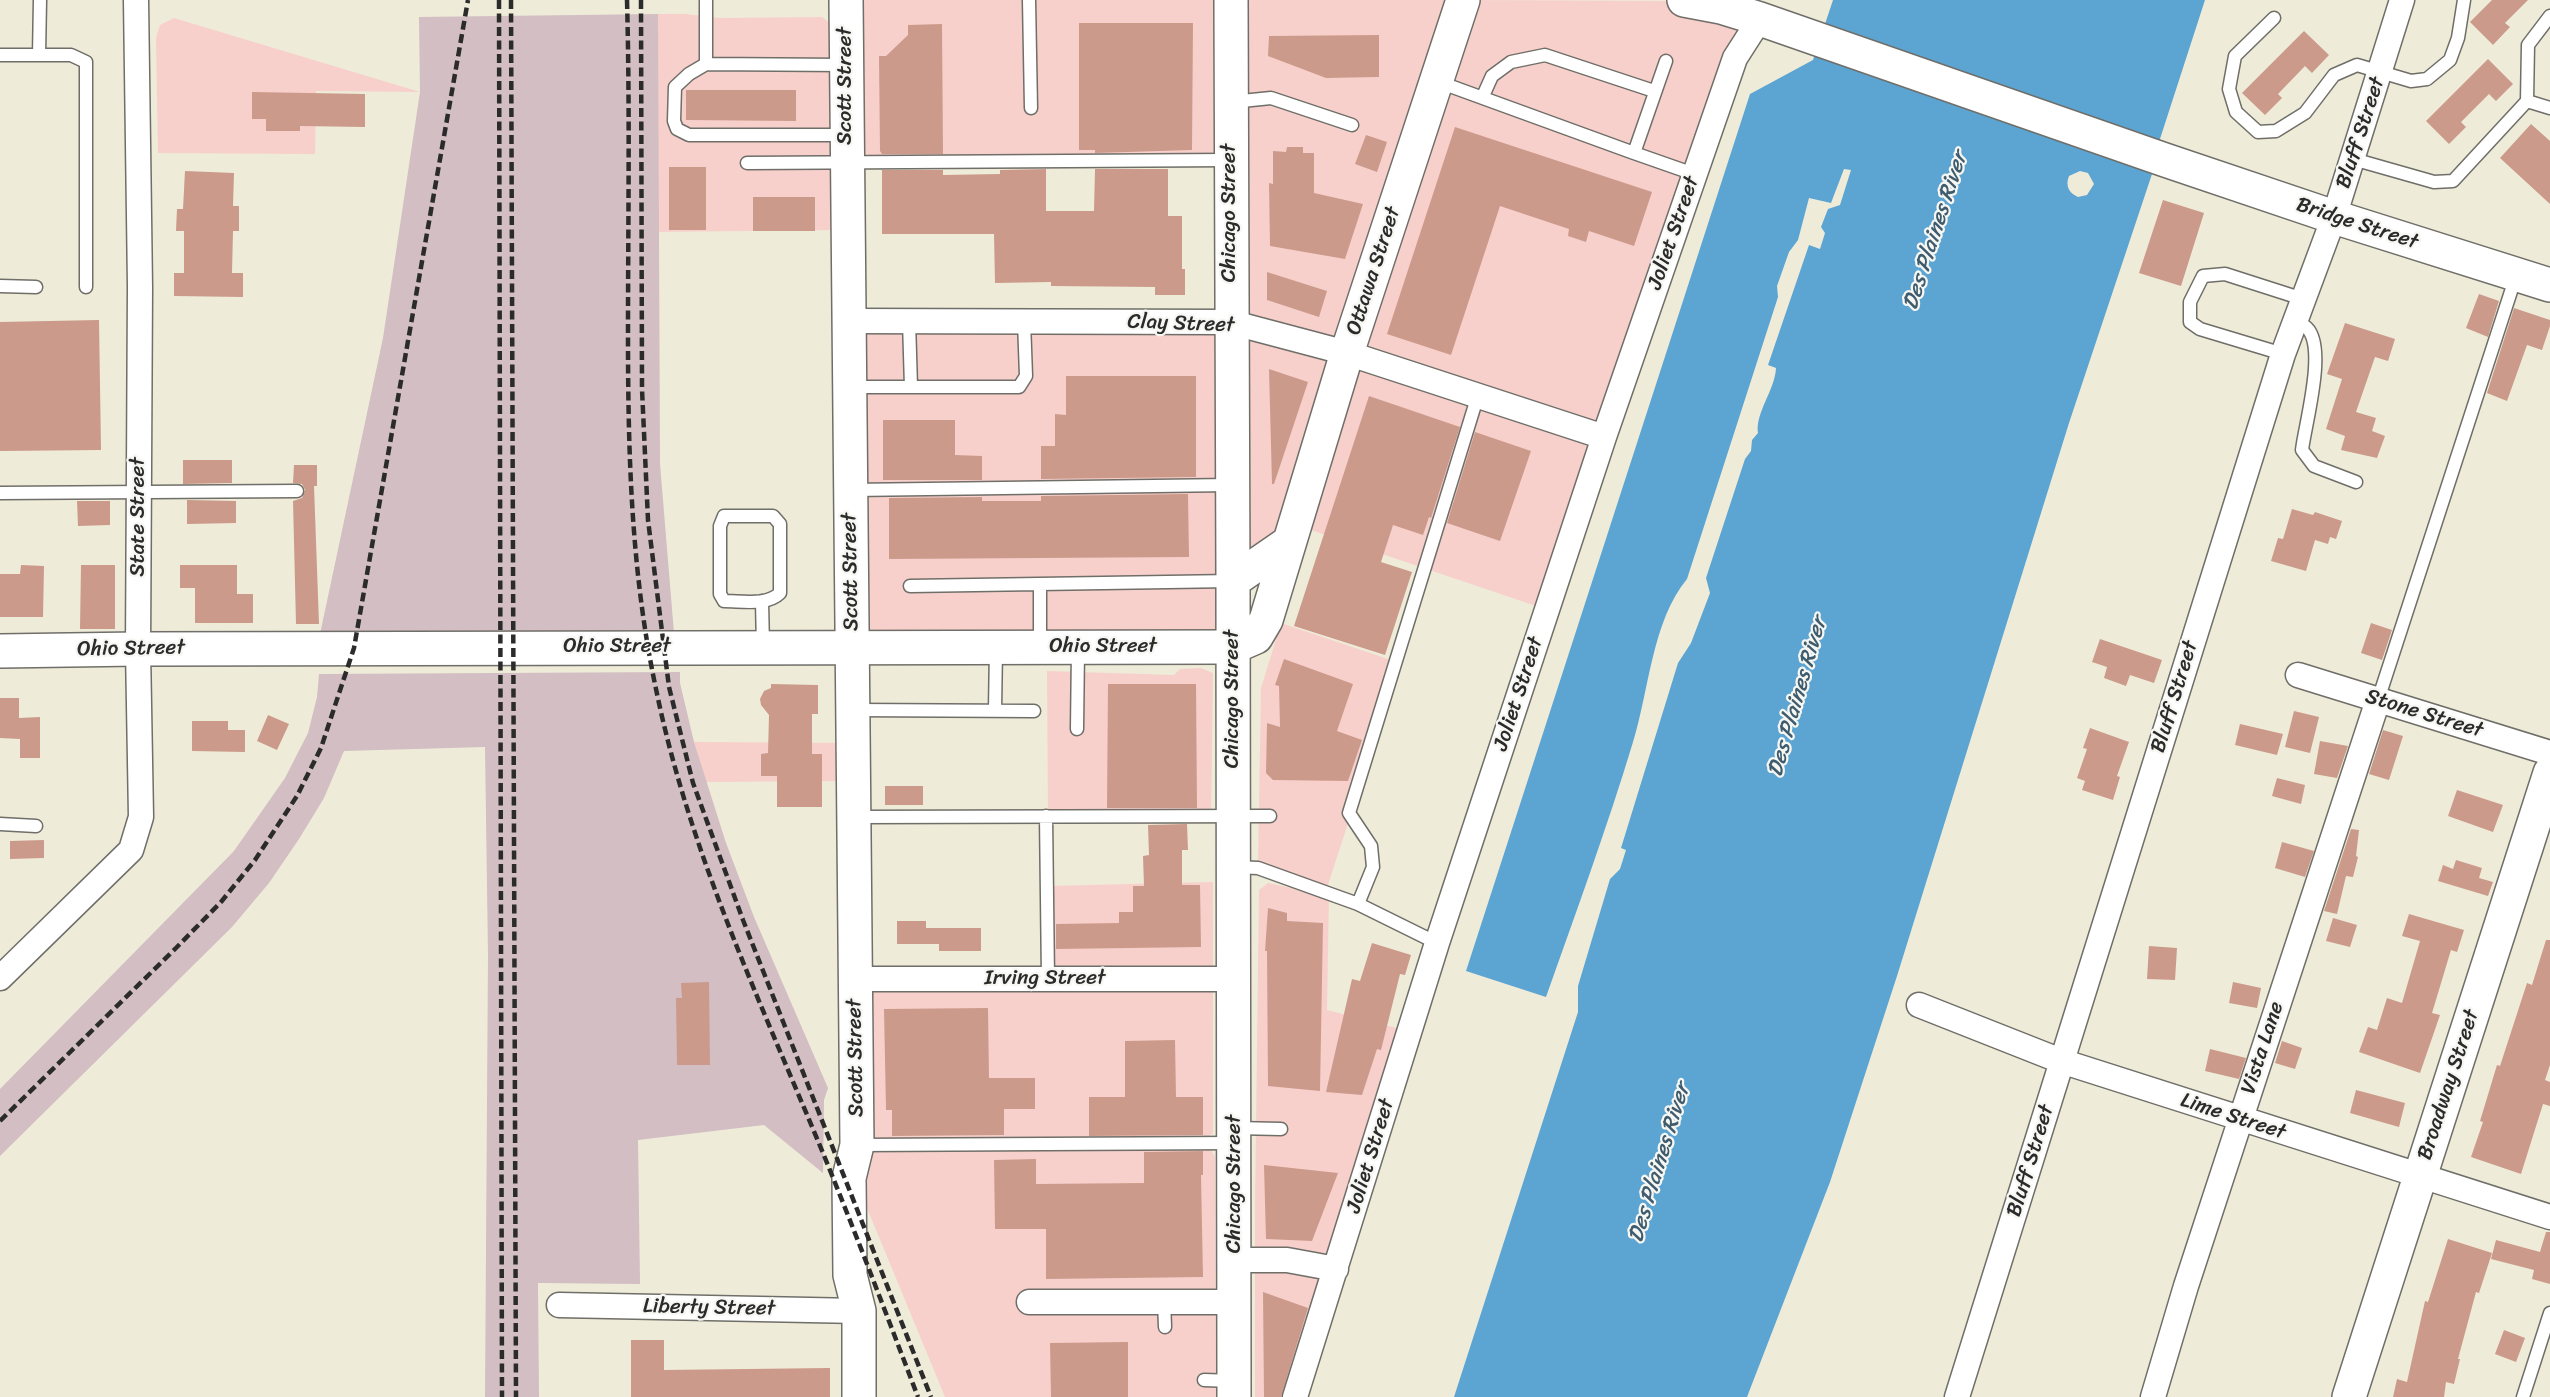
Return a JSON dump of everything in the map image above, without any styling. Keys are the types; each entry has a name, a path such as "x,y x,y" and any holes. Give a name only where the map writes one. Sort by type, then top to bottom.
{"street":[{"name":"State Street","path":"0,978 130,850 141,817 138,649 140,287 136,0"},
{"name":"Scott Street","path":"846,0 857,1145 849,1178 849,1189 850,1275 859,1311 860,1397"},
{"name":"Chicago Street","path":"1224,1386 1235,1302 1230,322 1231,0"},
{"name":"Ottawa Street","path":"1233,647 1256,637 1266,620 1347,353 1463,0"},
{"name":"Bridge Street","path":"1684,0 1721,7 1764,9 1809,36 2164,160 2334,217 2550,285"},
{"name":"Bluff Street","path":"1957,1397 2283,354 2334,217 2402,0"},
{"name":"Joliet Street","path":"1295,1397 1437,943 1604,437 1735,58 1764,9"},
{"name":"Clay Street","path":"849,321 1230,322 1347,353 1604,437"},
{"path":"1233,581 1288,543"},
{"name":"Ohio Street","path":"0,651 1233,647"},
{"name":"Stone Street","path":"2298,675 2550,753"},
{"name":"Vista Lane","path":"2152,1397 2378,700"},
{"name":"Broadway Street","path":"2349,1397 2550,773"},
{"name":"Irving Street","path":"855,979 1235,979"},
{"name":"Lime Street","path":"1919,1005 2061,1061 2240,1120 2550,1217"},
{"path":"1234,1260 1287,1260 1336,1269"},
{"path":"1029,1302 1235,1302"},
{"name":"Liberty Street","path":"559,1305 859,1311"}],"lane":[{"path":"39,56 40,0"},
{"path":"706,0 706,64"},
{"path":"1029,0 1031,108"},
{"path":"2274,18 2235,56 2229,89 2236,112 2258,132 2276,131 2305,113 2334,75 2357,65 2381,70 2411,81 2427,79 2450,60 2458,38 2464,0"},
{"path":"2353,159 2434,182 2452,181 2527,101 2528,45 2550,16"},
{"path":"0,55 71,55 86,63 86,287"},
{"path":"1483,96 1492,76 1510,62 1545,55 1654,91"},
{"path":"1634,153 1666,61"},
{"path":"846,65 706,64 689,74 675,87 674,121 677,129 689,135 847,148 1231,160"},
{"path":"1438,81 1694,174"},
{"path":"1231,102 1271,98 1353,125"},
{"path":"2527,101 2550,108"},
{"path":"747,163 847,148"},
{"path":"2283,354 2200,329 2190,322 2190,302 2203,276 2225,274 2299,310 2313,338 2314,365 2314,386 2302,450 2314,466 2356,482"},
{"path":"2378,700 2516,274"},
{"path":"0,286 36,287"},
{"path":"909,321 911,387"},
{"path":"849,387 1019,387 1026,376 1024,321"},
{"path":"1358,904 1373,867 1371,846 1349,813 1478,395"},
{"path":"850,490 1231,485"},
{"path":"0,492 297,490"},
{"path":"724,516 773,516 780,524 780,593 774,598 762,601 724,600 720,594 720,526 724,516"},
{"path":"910,586 1233,581"},
{"path":"1040,585 1040,647"},
{"path":"762,601 763,647"},
{"path":"995,710 996,647"},
{"path":"1077,729 1078,647"},
{"path":"853,711 1034,711"},
{"path":"1046,816 1048,979"},
{"path":"854,817 1270,816"},
{"path":"0,824 36,826"},
{"path":"1232,867 1258,868 1358,904 1437,943"},
{"path":"857,1145 1235,1136 1281,1129"},
{"path":"1164,1301 1165,1327"},
{"path":"2523,1397 2550,1312"}],"shaded area":[{"path":"846,0 1230,0 1230,160 844,163"},
{"path":"1232,0 1463,0 1346,351 1232,321"},
{"path":"1465,0 1679,1 1759,20 1545,609 1296,525"},
{"path":"658,14 686,14 719,18 822,17 830,23 842,230 658,232"},
{"path":"658,14 660,464 674,633 320,634 383,338 420,92 419,17"},
{"path":"174,18 420,92 316,91 315,154 158,153 156,38 160,25"},
{"path":"849,322 1230,323 1232,646 850,646"},
{"path":"1232,323 1346,354 1287,542 1234,579"},
{"path":"1281,623 1400,663 1326,891 1258,866 1261,688"},
{"path":"1201,668 1213,673 1211,817 1048,817 1047,671 1174,675 1180,669"},
{"path":"680,672 680,683 694,742 726,843 754,917 828,1088 824,1100 823,1173 764,1125 638,1140 640,1284 538,1283 539,1397 485,1397 488,955 485,747 344,751 324,798 299,839 269,883 232,927 0,1156 0,1089 234,851 285,778 308,733 317,697 319,674"},
{"path":"694,742 850,743 850,781 706,782"},
{"path":"1213,882 1213,1133 1205,1138 858,1143 857,981 1049,980 1049,886"},
{"path":"1268,883 1329,896 1327,1010 1408,1031 1291,1397 1255,1397 1259,890"},
{"path":"1210,1148 1215,1157 1216,1397 945,1397 860,1191 860,1149"}],"water":[{"name":"Des Plaines River","path":"1833,0 2205,0 2159,142 2152,174 2069,423 1897,976 1830,1182 1747,1397 1454,1397 1578,1012 1578,986 1610,879 1620,869 1626,850 1621,848 1678,663 1691,643 1710,593 1706,578 1745,459 1751,451 1752,440 1758,433 1759,418 1775,376 1776,368 1768,365 1809,245 1820,249 1825,233 1821,227 1828,209 1840,205 1851,170 1844,169 1831,203 1809,198 1798,240 1789,252 1777,286 1778,297 1687,579 1675,596 1659,636 1623,774 1546,997 1466,971 1750,94 1813,60","holes":["2080,171 2088,173 2094,184 2087,195 2078,197 2069,189 2067,183 2069,176"]}],"building":[{"path":"2492,0 2528,0 2505,23 2510,27 2493,45 2470,22"},
{"path":"1079,23 1193,23 1192,150 1095,153 1095,150 1079,150"},
{"path":"942,24 943,154 882,154 880,151 879,56 886,56 908,35 908,25"},
{"path":"2304,31 2329,55 2312,73 2305,66 2278,94 2282,98 2265,115 2242,93"},
{"path":"1379,35 1379,77 1326,78 1268,56 1269,36"},
{"path":"2488,59 2513,84 2496,101 2489,94 2461,122 2466,127 2449,144 2426,121"},
{"path":"686,90 796,90 796,121 686,120"},
{"path":"252,92 365,94 365,127 300,126 300,131 266,131 266,119 252,119"},
{"path":"2531,124 2550,141 2550,204 2500,158"},
{"path":"1455,127 1652,192 1634,246 1589,231 1586,242 1568,236 1569,229 1500,206 1451,355 1387,334"},
{"path":"1366,135 1387,142 1377,172 1355,164"},
{"path":"1287,147 1303,147 1303,153 1314,153 1314,193 1363,204 1345,259 1270,246 1269,183 1273,184 1273,151 1286,152"},
{"path":"669,167 706,167 706,230 669,230"},
{"path":"1046,169 1046,211 1094,211 1095,169 1168,169 1168,216 1182,216 1182,269 1185,269 1185,295 1155,295 1155,287 1051,286 1051,282 995,283 994,234 882,234 882,170 943,170 943,175 1000,174 1000,170"},
{"path":"185,171 234,173 233,206 239,206 239,231 233,231 232,273 243,273 243,297 174,296 174,273 184,273 184,231 176,231 177,209 183,209"},
{"path":"753,197 815,197 815,231 753,231"},
{"path":"2163,200 2204,213 2181,286 2139,273"},
{"path":"1267,272 1327,291 1319,317 1267,300"},
{"path":"2479,294 2499,301 2488,337 2466,328"},
{"path":"2514,308 2550,320 2550,326 2542,350 2527,345 2507,401 2487,393"},
{"path":"99,320 101,450 0,451 0,322"},
{"path":"2345,323 2395,339 2388,361 2375,357 2356,412 2376,418 2372,431 2385,436 2377,458 2341,450 2345,436 2326,429 2342,379 2327,374"},
{"path":"1269,369 1308,382 1274,484 1272,484"},
{"path":"1066,376 1196,376 1196,477 1041,479 1041,446 1055,446 1055,414 1066,415"},
{"path":"1369,396 1460,427 1431,518 1429,517 1423,535 1393,525 1381,562 1412,572 1385,655 1294,626"},
{"path":"883,420 955,420 955,455 982,456 982,480 883,480"},
{"path":"1475,432 1531,451 1500,541 1447,523"},
{"path":"183,460 232,460 232,483 183,484"},
{"path":"294,465 317,465 317,486 314,486 319,624 296,624 293,501 302,498 305,490 302,484 293,483"},
{"path":"1188,494 1189,557 889,559 889,498 982,497 982,501 1041,501 1041,496"},
{"path":"187,500 236,501 236,523 187,524"},
{"path":"77,501 110,501 110,525 78,526"},
{"path":"2292,509 2313,515 2315,512 2342,521 2336,539 2330,537 2328,544 2315,540 2306,571 2271,561 2278,538 2283,539"},
{"path":"21,565 44,566 43,617 0,617 0,574 20,574"},
{"path":"81,565 115,565 115,629 80,629"},
{"path":"180,565 237,565 237,594 253,594 253,623 195,623 195,588 180,588"},
{"path":"2371,623 2392,630 2382,660 2361,653"},
{"path":"2100,639 2162,660 2154,683 2130,675 2126,686 2104,678 2107,667 2092,662"},
{"path":"1284,659 1353,684 1337,731 1362,740 1348,781 1273,780 1266,773 1267,723 1280,727 1279,686 1275,685"},
{"path":"771,684 818,685 818,714 812,714 812,754 822,754 822,807 777,807 777,776 761,776 761,754 768,753 769,715 761,705 760,699 764,691 771,688"},
{"path":"1108,684 1196,684 1197,808 1107,808"},
{"path":"0,698 19,698 19,718 40,717 40,758 20,758 20,739 0,738"},
{"path":"2294,711 2319,717 2310,753 2285,747"},
{"path":"268,715 289,724 277,750 257,741"},
{"path":"192,721 228,721 228,730 245,730 245,752 192,751"},
{"path":"2240,724 2283,734 2277,755 2235,745"},
{"path":"2090,728 2129,742 2117,776 2120,777 2113,800 2082,790 2085,781 2077,778 2087,749 2083,748"},
{"path":"2383,730 2403,736 2389,780 2369,774"},
{"path":"2320,741 2348,746 2337,778 2314,774"},
{"path":"2277,778 2305,785 2301,804 2272,796"},
{"path":"885,786 923,786 923,805 885,805"},
{"path":"2457,790 2503,805 2493,832 2448,816"},
{"path":"1187,824 1188,850 1182,850 1182,885 1200,885 1201,947 1056,949 1056,924 1119,923 1119,912 1133,912 1133,886 1144,886 1143,856 1149,855 1148,825"},
{"path":"2351,829 2359,830 2356,856 2358,857 2353,877 2346,876 2337,914 2324,911"},
{"path":"44,840 44,858 10,859 10,841"},
{"path":"2282,842 2314,851 2305,877 2275,868"},
{"path":"2456,860 2482,868 2479,878 2493,882 2488,896 2438,881 2443,865 2453,869"},
{"path":"1268,908 1287,913 1287,921 1323,923 1320,1091 1268,1086 1267,951 1265,951"},
{"path":"2409,914 2464,930 2457,952 2451,950 2432,1013 2440,1015 2420,1073 2359,1052 2368,1027 2377,1030 2387,998 2402,1003 2420,941 2402,936"},
{"path":"2333,918 2357,925 2350,947 2326,941"},
{"path":"897,921 926,921 926,928 981,928 981,951 939,951 939,944 897,944"},
{"path":"2546,940 2550,940 2550,1065 2545,1080 2550,1082 2550,1106 2543,1104 2521,1174 2471,1157 2483,1122 2480,1121 2497,1065 2500,1066 2527,983 2532,985"},
{"path":"1372,943 1411,955 1405,975 1400,974 1381,1050 1377,1049 1362,1095 1326,1092 1352,979 1360,981"},
{"path":"2149,946 2177,948 2175,980 2147,979"},
{"path":"709,982 710,1065 677,1065 676,998 682,998 681,983"},
{"path":"2233,982 2261,988 2257,1008 2229,1003"},
{"path":"988,1008 989,1078 1035,1078 1035,1109 1004,1109 1004,1135 892,1136 892,1110 886,1110 884,1009"},
{"path":"1175,1040 1176,1097 1203,1097 1203,1135 1089,1136 1089,1097 1125,1097 1125,1041"},
{"path":"2282,1041 2302,1048 2295,1069 2275,1063"},
{"path":"2210,1049 2246,1058 2239,1079 2205,1071"},
{"path":"2356,1090 2405,1103 2399,1127 2350,1113"},
{"path":"1203,1151 1203,1175 1201,1175 1203,1277 1046,1279 1046,1229 995,1229 994,1160 1036,1159 1036,1184 1144,1183 1144,1152"},
{"path":"1264,1165 1338,1173 1312,1241 1266,1239"},
{"path":"2546,1232 2550,1232 2550,1284 2532,1279 2534,1270 2491,1259 2496,1240 2540,1252"},
{"path":"2448,1239 2492,1253 2479,1293 2476,1292 2458,1359 2460,1359 2454,1384 2446,1382 2444,1397 2393,1397 2397,1379 2407,1382 2425,1301 2428,1302"},
{"path":"1263,1292 1308,1308 1281,1397 1264,1397"},
{"path":"2504,1330 2525,1338 2516,1362 2495,1354"},
{"path":"631,1340 664,1340 664,1370 830,1368 830,1397 631,1397"},
{"path":"1128,1342 1128,1397 1051,1397 1050,1343"}],"railway":[{"path":"0,1121 221,902 255,860 297,796 321,748 354,648 468,0"},
{"path":"499,0 502,1397"},
{"path":"511,0 516,1397"},
{"path":"627,0 630,468 641,601 656,689 687,808 728,925 835,1183 918,1397"},
{"path":"641,0 642,389 648,520 669,687 693,783 743,920 931,1397"}]}
